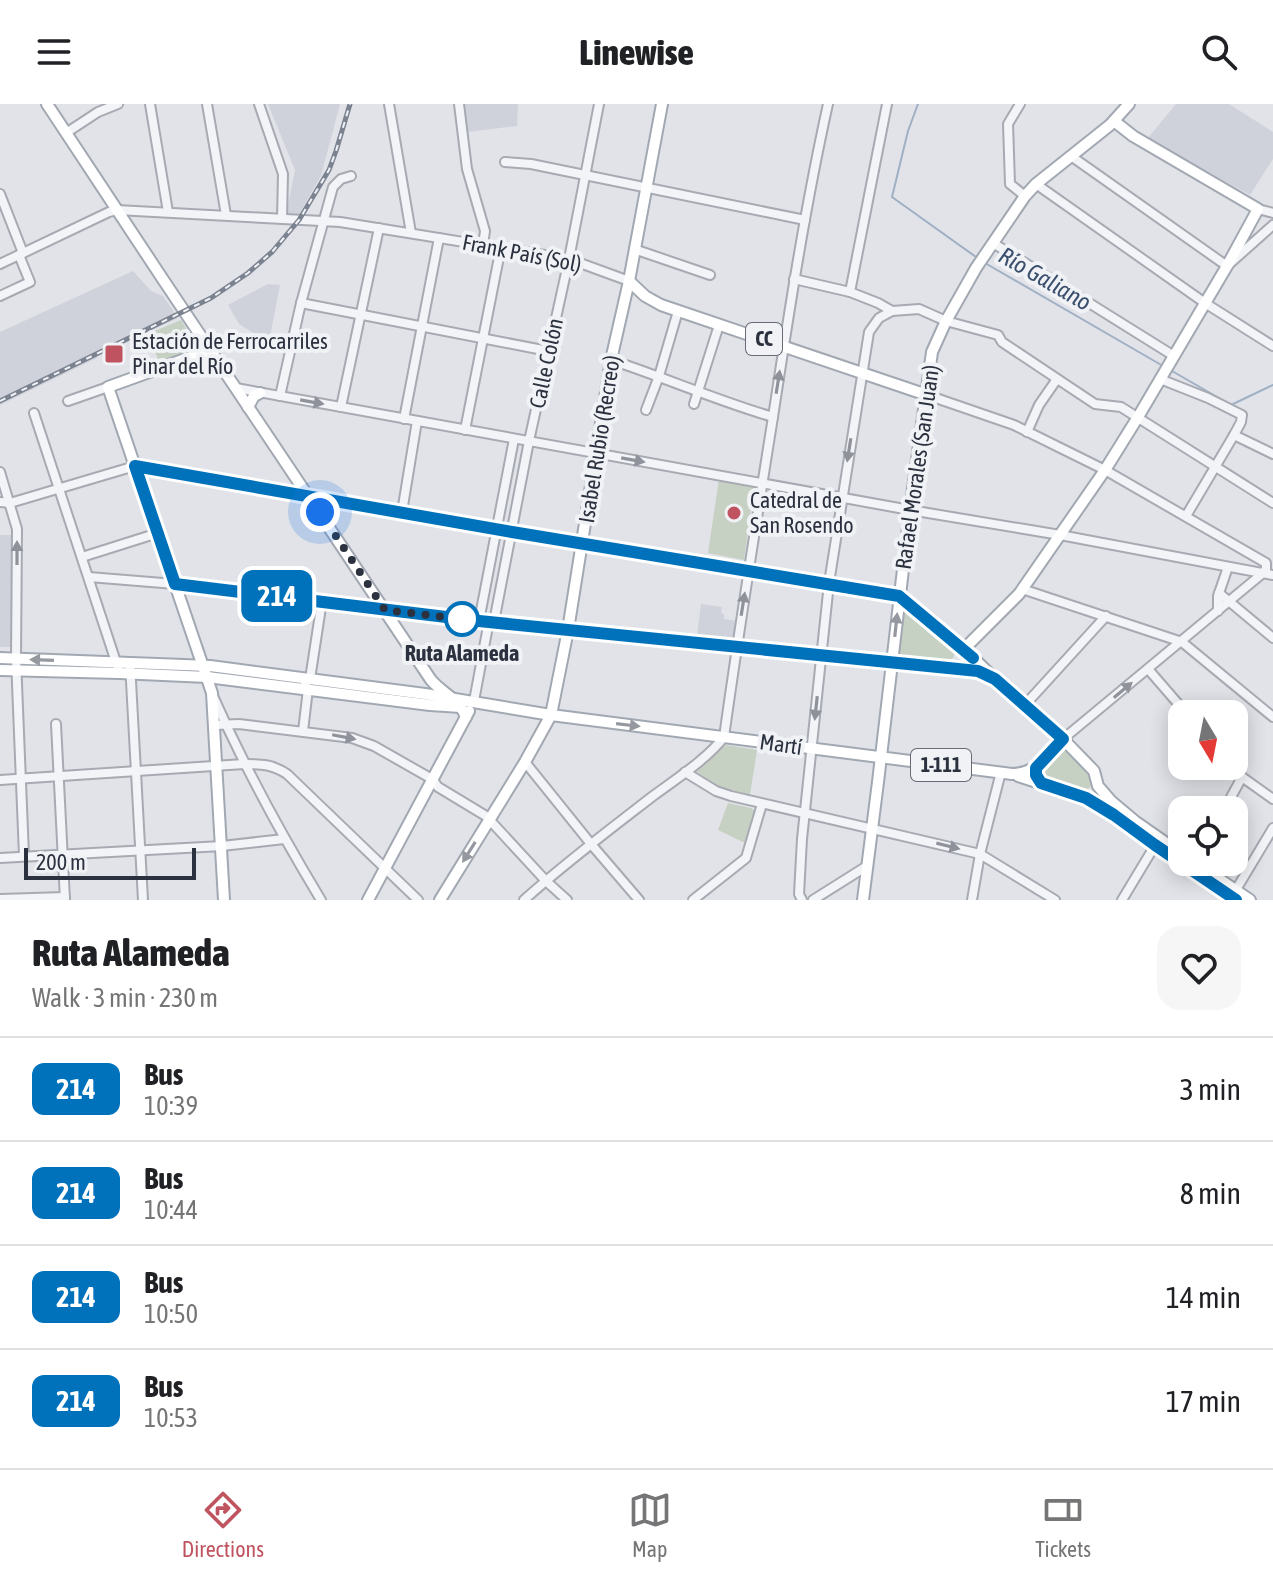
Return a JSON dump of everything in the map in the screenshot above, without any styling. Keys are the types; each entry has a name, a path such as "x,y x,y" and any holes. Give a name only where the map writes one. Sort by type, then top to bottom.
{"main road":[{"path":"47,104 385,610 433,693"},
{"name":"Isabel Rubio (Recreo)","path":"440,900 551,715 568,630 611,360 662,104"},
{"name":"Rafael Morales (San Juan)","path":"863,900 932,352 976,268 1025,196 1114,121 1129,104"},
{"path":"995,679 965,662 964,649 1022,589 1105,470 1227,266 1244,244 1258,209 1133,136 1114,121"},
{"name":"Frank País (Sol)","path":"629,281 652,300 678,311 927,395"},
{"path":"210,350 108,387 207,670 220,725 217,767 224,900"},
{"path":"904,387 917,385 930,370"},
{"path":"248,407 254,396 260,393"},
{"path":"135,466 899,596 964,649 1063,739 1036,768 1041,783"},
{"path":"289,493 295,477"},
{"path":"320,512 322,503 330,500"},
{"path":"385,610 973,669"},
{"path":"0,658 16,664"},
{"path":"0,670 16,664"},
{"name":"Martí","path":"16,664 207,670 309,684 433,693 465,706 1006,773"},
{"name":"Calle Colón","path":"368,900 432,779 465,706"},
{"name":"1-111","path":"1063,739 1094,771 1098,786 1121,810 1157,842 1168,847"},
{"name":"1-111","path":"1006,773 1025,773 1036,768"},
{"name":"1-111","path":"1006,773 1086,798 1168,849"},
{"path":"1086,798 1098,786"},
{"name":"1-111","path":"1208,876 1233,897 1250,900"}],"street":[{"path":"66,133 98,112 118,104"},
{"path":"150,104 168,212"},
{"path":"207,104 226,215"},
{"path":"259,104 283,174 282,219"},
{"path":"389,104 411,233"},
{"path":"459,104 467,169 485,231 483,245"},
{"name":"Calle Colón","path":"465,706 512,532 599,104"},
{"path":"524,900 685,772 724,737 794,279 828,104"},
{"path":"850,292 887,104"},
{"path":"1020,104 1008,124 1010,184 1025,196"},
{"path":"1071,156 1227,266"},
{"path":"505,162 531,164 805,220"},
{"path":"280,396 301,303 333,187 341,179 351,176"},
{"path":"1036,184 1205,303 1273,346"},
{"path":"0,194 30,281 0,296"},
{"path":"1258,209 1273,212"},
{"path":"0,264 117,210"},
{"name":"Frank País (Sol)","path":"117,210 324,221 379,228 569,259 629,281"},
{"path":"1244,244 1273,225"},
{"path":"341,407 379,228"},
{"path":"404,419 439,238"},
{"path":"993,243 1167,368 1242,415 1234,435 1186,516"},
{"path":"465,430 501,247"},
{"path":"634,249 710,275"},
{"path":"794,279 850,292 892,311"},
{"path":"301,303 548,351"},
{"path":"802,900 799,894 805,813 829,583 861,373 869,332 879,318 892,311 919,309 946,321 998,335 1002,342 1095,404 1121,407 1273,503"},
{"path":"646,410 678,311"},
{"path":"694,404 719,325"},
{"path":"611,360 773,417"},
{"path":"1027,432 1039,405 1057,379"},
{"path":"68,401 108,387"},
{"path":"236,388 1268,573"},
{"path":"927,395 1014,425 1105,470 1266,563 1268,573"},
{"path":"34,413 89,577 124,668 137,772 143,900"},
{"path":"402,512 417,421"},
{"path":"1234,435 1273,454"},
{"name":"Calle Colón","path":"487,621 496,529 514,439"},
{"path":"5,502 135,466"},
{"path":"0,472 5,502 17,529 16,664 24,856"},
{"path":"82,557 158,533"},
{"path":"1218,611 1219,593 1228,567"},
{"path":"1063,739 1268,573"},
{"path":"89,577 175,584 385,610"},
{"path":"1022,589 1182,642 1273,717"},
{"path":"1219,593 1273,638"},
{"path":"303,731 322,601"},
{"path":"1024,706 1106,616"},
{"path":"1148,669 1175,700"},
{"path":"0,899 65,898 56,724"},
{"path":"231,734 239,724"},
{"path":"220,725 303,731 352,738 374,746 432,779 438,787 486,816 567,900"},
{"path":"220,725 231,734 284,839 321,900"},
{"path":"525,762 639,900"},
{"path":"0,780 269,765 287,774 418,900"},
{"path":"685,772 716,791 762,804 980,854 1055,900"},
{"path":"972,900 980,854 1006,773"},
{"path":"1246,780 1273,799"},
{"path":"693,900 746,858 762,804"},
{"path":"1233,897 1273,828"},
{"path":"0,858 222,846 284,839"},
{"path":"1122,900 1157,842"},
{"path":"813,900 867,866"}],"shaded area":[{"path":"268,104 340,104 321,176 298,216 286,215 295,170"},
{"path":"464,104 518,104 517,126 467,132"},
{"path":"1176,104 1229,104 1273,132 1273,159 1250,195 1147,139"},
{"path":"133,271 151,291 163,296 178,318 0,405 0,332"},
{"path":"268,284 280,285 270,337 263,339 239,324 228,305"},
{"path":"0,535 13,535 11,647 0,647"},
{"path":"701,604 722,607 724,619 738,621 735,641 697,636"}],"green space":[{"path":"181,320 198,349 160,364 148,334"},
{"path":"719,479 754,486 744,560 708,553"},
{"path":"904,605 950,644 955,652 953,658 946,662 898,655"},
{"path":"726,745 757,750 750,795 717,786 694,770"},
{"path":"1067,747 1095,778 1086,791 1047,781 1044,771 1048,761"},
{"path":"728,803 755,811 747,844 718,830"}],"waterway":[{"name":"Río Galiano","path":"918,104 892,197 976,257"},
{"name":"Río Galiano","path":"985,263 1163,366"},
{"name":"Río Galiano","path":"1172,371 1231,405 1273,385"}],"railway":[{"path":"0,401 211,298 248,273 272,252 299,220 329,170 350,104"}],"bus line":[{"name":"214","path":"973,658 899,596 135,466 175,584 479,621 973,669 995,679 1063,739 1036,768 1041,783 1086,798 1236,900"}],"place":[{"name":"Estación de Ferrocarriles Pinar del Río","path":"114,354"},
{"name":"Catedral de San Rosendo","path":"734,513"},
{"name":"Ruta Alameda","path":"462,619"}],"route":[{"path":"320,512 385,610 462,619"}]}
